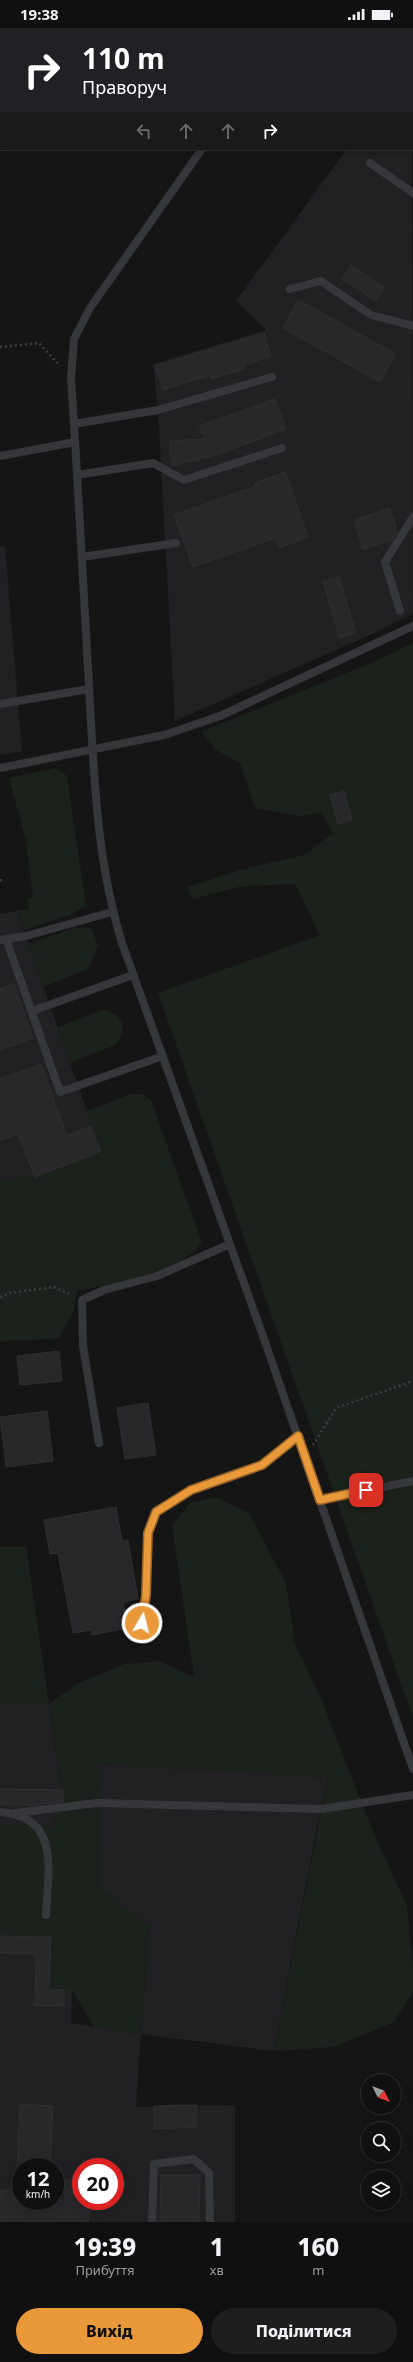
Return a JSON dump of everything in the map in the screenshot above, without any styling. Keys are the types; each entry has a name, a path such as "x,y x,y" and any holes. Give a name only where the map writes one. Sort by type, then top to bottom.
{"lane":[{"path":"201,150 90,308 74,339 71,378 93,750 102,858 112,912 133,974 298,1436 413,1769"},
{"path":"370,163 413,193"},
{"path":"290,289 321,282 371,315 413,326"},
{"path":"74,424 158,410 272,377"},
{"path":"0,456 75,442"},
{"path":"77,476 153,463 184,480 282,448"},
{"path":"400,611 385,562 413,517"},
{"path":"82,557 176,543"},
{"path":"0,768 164,735 220,716 413,626"},
{"path":"0,704 89,688"},
{"path":"112,912 26,936 3,939 32,1011 60,1092 163,1056"},
{"path":"32,1011 133,974"},
{"path":"99,1443 83,1346 82,1300 104,1290 157,1276 230,1244"},
{"path":"142,1623 146,1595 148,1533 156,1512 191,1490 262,1465 298,1436"},
{"path":"320,1500 413,1481"},
{"path":"0,1812 16,1813 96,1803 322,1809 413,1795"},
{"path":"16,1813 39,1827 49,1848 46,1915"},
{"path":"152,2222 154,2164 194,2159 209,2173 210,2222"}],"path":[{"path":"0,347 39,343 71,378"},
{"path":"0,880 5,881"},
{"path":"0,1297 10,1293 54,1288 82,1300"},
{"path":"305,1457 336,1408 413,1380"}],"shaded area":[{"path":"346,150 412,150 413,613 379,631 175,721 158,410 153,364 266,330 236,301"},
{"path":"5,546 22,751 0,755 0,547"},
{"path":"413,643 413,1718 158,993 320,935 295,884 243,886 192,899 187,887 242,869 305,855 333,833 321,813 300,816 255,808 240,763 216,750 201,732 371,663"},
{"path":"56,768 67,776 86,906 68,916 24,930 17,911 29,909 27,898 33,897 26,841 9,778"},
{"path":"17,911 101,1151 35,1177 0,1179 0,914"},
{"path":"91,927 98,946 88,969 43,987 28,944 74,928"},
{"path":"103,1010 115,1014 122,1023 122,1034 119,1040 115,1045 70,1063 58,1027"},
{"path":"132,1094 143,1094 151,1100 202,1243 192,1253 162,1270 127,1281 77,1291 74,1310 59,1339 0,1341 0,1179 35,1177 101,1151 86,1111"},
{"path":"216,1497 249,1513 286,1583 295,1644 320,1696 369,1822 407,1906 413,1965 413,1992 394,2022 334,2047 274,2051 328,1777 98,1764 99,1886 149,1927 141,2034 94,2027 72,1990 49,1990 51,1937 0,1936 0,1825 52,1827 61,1787 49,1704 79,1683 124,1664 160,1661 194,1677 172,1526 190,1503"},
{"path":"0,1547 26,1547 61,1787 61,1827 0,1825"},
{"path":"0,1547 26,1547 49,1704 0,1704"},
{"path":"97,1764 328,1777 274,2051 141,2034 149,1927 99,1886"},
{"path":"0,1936 51,1937 49,1990 72,1990 71,2023 141,2034 136,2107 235,2105 235,2222 0,2222"}],"building":[{"path":"351,265 385,288 376,301 342,279"},
{"path":"298,300 396,354 380,382 283,328"},
{"path":"264,333 271,356 244,365 245,369 211,379 210,375 163,390 155,366"},
{"path":"275,399 286,429 216,455 172,466 170,441 205,439 199,426"},
{"path":"285,472 308,537 279,548 275,538 193,567 174,515 256,486 255,483"},
{"path":"390,508 397,532 392,540 363,549 354,520"},
{"path":"339,577 356,633 340,638 323,582"},
{"path":"344,791 352,820 338,824 330,795"},
{"path":"14,984 33,1038 0,1050 0,989"},
{"path":"41,1064 67,1136 91,1126 101,1151 35,1177 18,1134 0,1140 0,1079"},
{"path":"59,1351 62,1381 20,1385 17,1356"},
{"path":"148,1403 156,1455 125,1459 117,1408"},
{"path":"47,1411 53,1461 6,1467 0,1417"},
{"path":"116,1507 122,1541 128,1540 138,1599 123,1602 128,1628 92,1635 91,1630 73,1633 58,1553 50,1554 44,1520"},
{"path":"0,1789 63,1790 63,1802 33,1805 0,1805"},
{"path":"0,1936 51,1937 49,1990 64,1990 64,2006 35,2006 36,1954 0,1953"},
{"path":"20,2104 53,2106 50,2158 17,2158"},
{"path":"197,2105 197,2127 154,2129 154,2106"},
{"path":"161,2175 200,2175 199,2222 160,2222"},
{"path":"65,2180 72,2180 72,2210 89,2210 89,2222 0,2222 0,2190 12,2190 12,2210 64,2210"}],"route":[{"path":"142,1623 146,1595 148,1533 156,1512 191,1490 262,1465 298,1436 320,1500 366,1490"}]}
